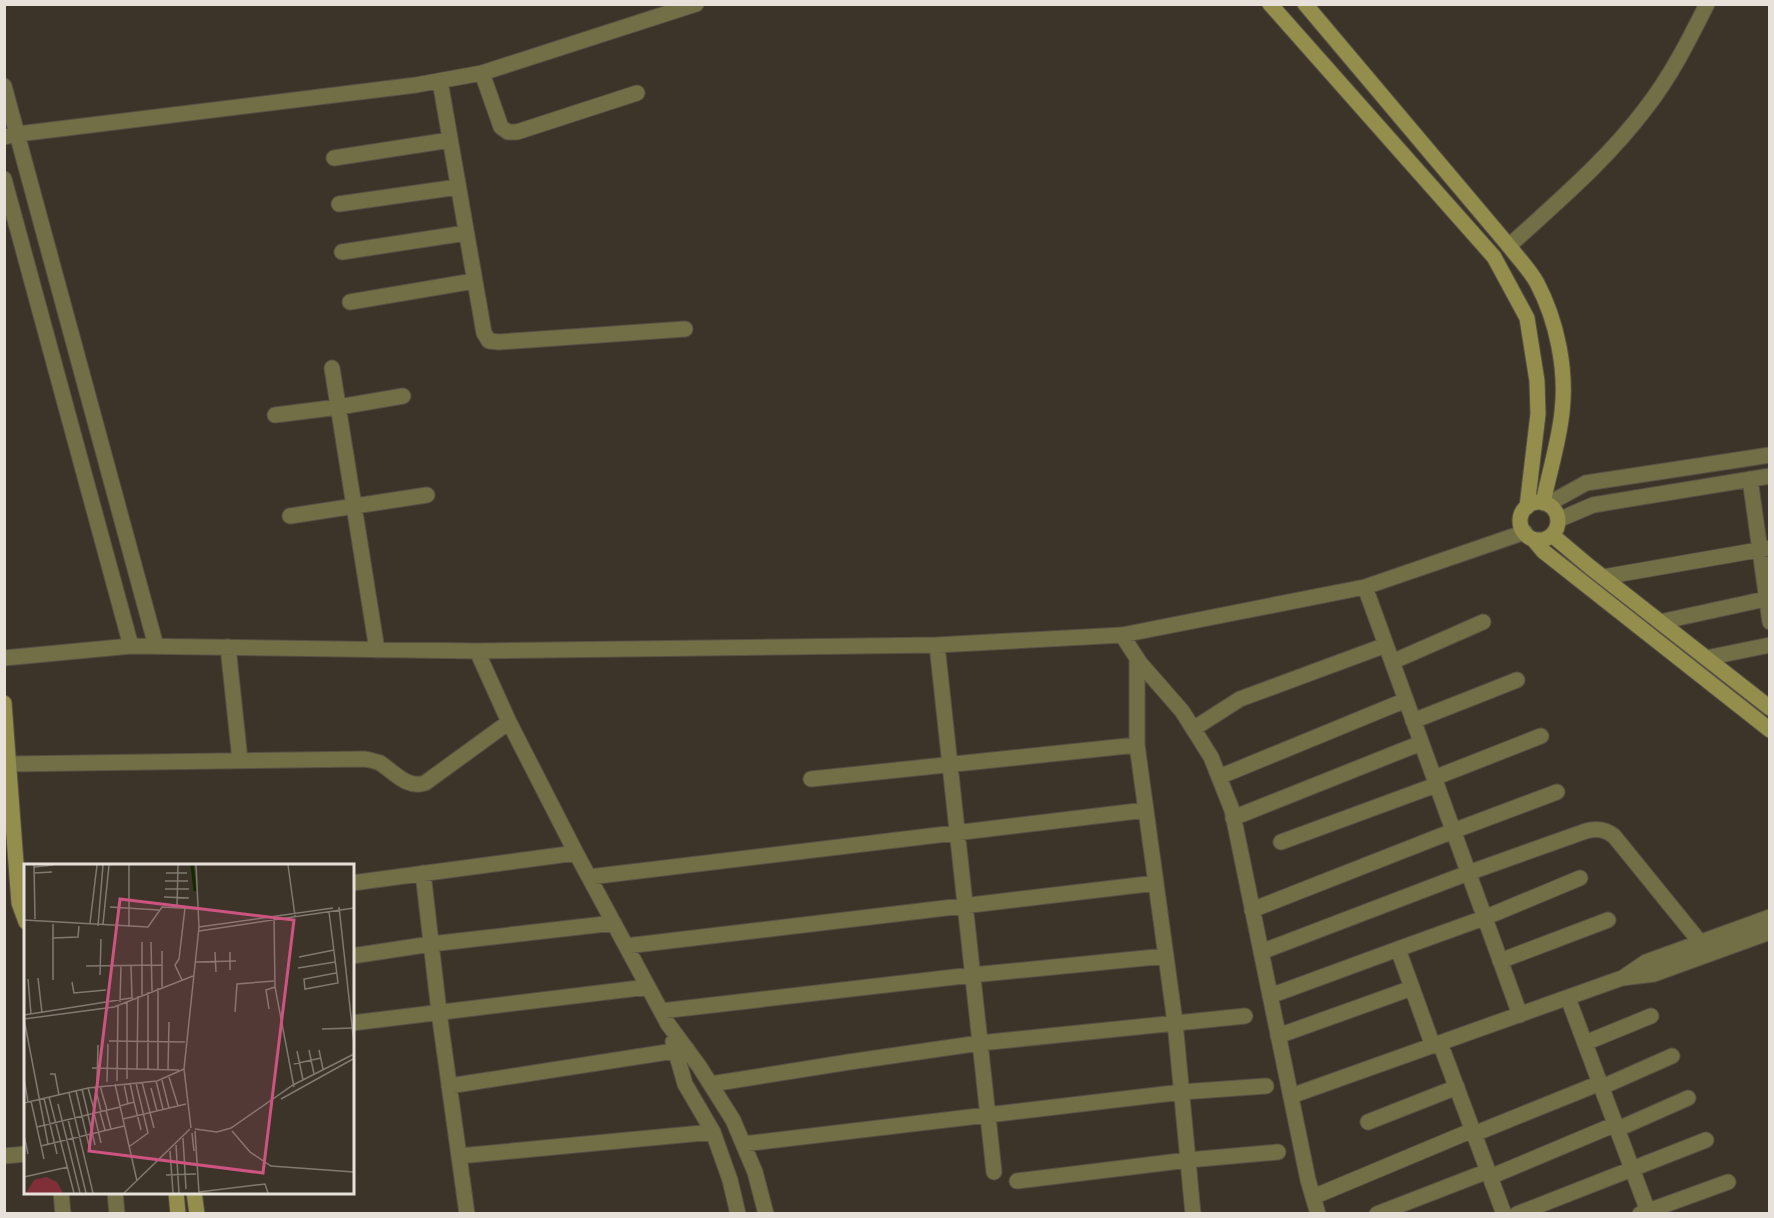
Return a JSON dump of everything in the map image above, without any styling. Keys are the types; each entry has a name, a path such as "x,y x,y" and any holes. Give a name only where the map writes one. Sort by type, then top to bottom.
{"main road":[{"path":"1270,4 1494,257 1527,318 1536,371 1538,414 1527,507 1521,517 1521,524 1543,551 1770,730"},
{"path":"1305,4 1509,246 1536,281 1550,310 1559,346 1563,384 1562,413 1545,503"},
{"path":"1527,507 1533,503 1545,503 1555,510 1558,520 1557,528 1552,535 1543,540 1529,535"},
{"path":"1552,535 1770,708"},
{"path":"4,703 9,764 9,816 19,903 24,917"},
{"path":"176,1194 178,1214"},
{"path":"194,1194 197,1214"}],"street":[{"path":"11,136 440,81 482,73 696,4"},
{"path":"1509,246 1598,166 1647,108 1681,55 1707,4"},
{"path":"482,73 501,127 507,132 518,132 637,93"},
{"path":"440,81 474,281 484,333 489,341 684,329"},
{"path":"4,86 11,136 156,646"},
{"path":"334,158 450,140"},
{"path":"4,179 131,646"},
{"path":"339,204 458,188"},
{"path":"342,252 466,233"},
{"path":"350,302 474,281"},
{"path":"333,368 377,650"},
{"path":"275,415 403,396"},
{"path":"1545,503 1586,483 1770,455"},
{"path":"1558,520 1593,505 1770,476"},
{"path":"1750,479 1765,549 1770,622"},
{"path":"290,516 427,495"},
{"path":"4,658 131,646 477,651 937,645 1122,635 1365,587 1529,535"},
{"path":"1603,577 1765,549"},
{"path":"1365,587 1520,1015"},
{"path":"1660,622 1768,599"},
{"path":"1392,662 1484,622"},
{"path":"1122,635 1137,658 1182,711 1211,757 1233,818 1318,1214"},
{"path":"937,645 994,1172"},
{"path":"1193,729 1240,699 1386,645"},
{"path":"1706,658 1770,645"},
{"path":"228,647 240,760"},
{"path":"477,651 509,722 681,1050 711,1084 733,1120 755,1172 766,1214"},
{"path":"1137,658 1137,745 1175,1022 1193,1214"},
{"path":"1413,721 1517,680"},
{"path":"1219,777 1406,700"},
{"path":"9,764 365,759 378,762 410,784 417,786 509,722"},
{"path":"1281,842 1541,736"},
{"path":"1233,818 1421,743"},
{"path":"811,779 1137,745"},
{"path":"1252,910 1557,792"},
{"path":"589,877 1146,810"},
{"path":"1261,952 1468,873 1596,829 1607,831 1614,836 1701,942"},
{"path":"354,883 576,853"},
{"path":"423,873 439,1012 467,1214"},
{"path":"1270,996 1484,918 1580,878"},
{"path":"626,946 1156,883"},
{"path":"1622,978 1646,962 1770,917"},
{"path":"1500,961 1608,920"},
{"path":"354,956 431,944 614,923"},
{"path":"1291,1096 1622,978 1654,974 1770,932"},
{"path":"1398,949 1412,988 1457,1087 1504,1213"},
{"path":"664,1018 972,975 1166,956"},
{"path":"354,1023 648,987"},
{"path":"1278,1036 1412,988"},
{"path":"1568,998 1632,1168 1646,1212 1728,1182"},
{"path":"711,1084 980,1043 1245,1016"},
{"path":"1585,1043 1651,1016"},
{"path":"449,1086 681,1050"},
{"path":"681,1050 685,1084 713,1132 730,1180 738,1214"},
{"path":"1313,1197 1672,1056"},
{"path":"743,1144 1182,1092 1266,1086"},
{"path":"1368,1122 1457,1087"},
{"path":"1377,1214 1617,1127 1688,1098"},
{"path":"459,1156 713,1132"},
{"path":"1517,1214 1706,1140"},
{"path":"1017,1181 1188,1160 1278,1152"},
{"path":"4,1156 24,1154"},
{"path":"61,1194 63,1214"},
{"path":"115,1194 117,1214"}]}
